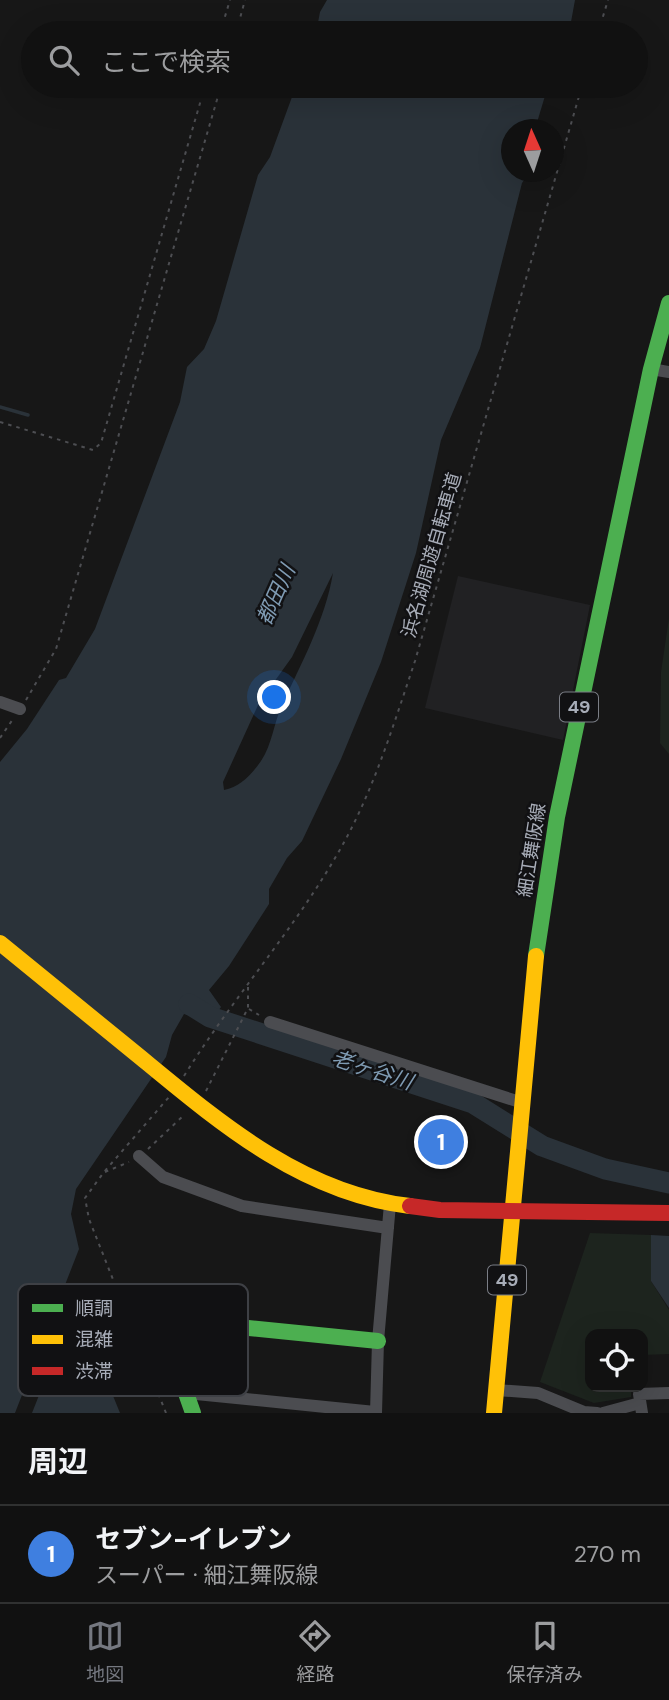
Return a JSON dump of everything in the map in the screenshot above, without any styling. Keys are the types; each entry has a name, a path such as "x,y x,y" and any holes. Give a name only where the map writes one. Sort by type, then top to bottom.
{"main road":[{"name":"細江舞阪線","path":"494,1413 537,949 556,817 651,369 669,303"},
{"path":"0,943 229,1130 283,1163 340,1190 390,1204 513,1213 669,1213"},
{"path":"248,1328 378,1341"},
{"path":"188,1396 193,1413"}],"street":[{"path":"651,369 669,372"},
{"path":"0,702 20,709"},
{"path":"270,1022 523,1110"},
{"path":"139,1156 163,1177 242,1206 388,1228"},
{"path":"217,1396 375,1412 378,1341 390,1204"},
{"path":"496,1390 538,1393 584,1412 597,1413"},
{"path":"603,1413 641,1408 639,1394 669,1394"}],"path":[{"path":"224,21 230,0"},
{"path":"239,21 245,0"},
{"path":"602,21 608,0"},
{"path":"0,422 93,450 101,443 202,98"},
{"path":"0,738 55,649 217,98"},
{"name":"浜名湖周遊自転車道","path":"174,1086 304,907 339,850 385,750 419,648 579,98"},
{"path":"206,1091 248,1008 248,981"},
{"path":"115,1284 89,1219 85,1198 174,1086"},
{"path":"159,1396 166,1413"}],"shaded area":[{"path":"458,576 590,605 563,740 425,708"},
{"path":"669,618 669,754 660,743 661,672"},
{"path":"590,1233 651,1235 651,1281 669,1310 669,1354 648,1355 648,1329 585,1329 585,1392 631,1392 631,1397 594,1403 540,1382"}],"water":[{"path":"327,0 575,0 571,21 318,21"},
{"name":"都田川","path":"292,98 544,98 538,119 501,119 501,182 523,182 480,348 441,440 416,553 381,662 341,759 302,841 287,858 269,889 269,904 229,966 209,990 221,1007 211,1021 184,1014 172,1035 166,1057 76,1189 71,1214 79,1249 65,1284 18,1284 18,1396 22,1396 15,1413 0,1413 0,762 27,729 59,680 66,678 95,629 180,402 187,367 204,349 216,321 258,175 270,157","holes":["333,573 319,624 279,712 265,755 245,780 224,790 223,782 259,703 292,657"]},
{"path":"651,1235 669,1236 669,1308 651,1281"},
{"path":"39,1396 113,1396 120,1413 32,1413"}],"waterway":[{"path":"0,407 28,415"},
{"name":"老ヶ谷川","path":"189,1004 210,1017 473,1103 542,1146 605,1169 669,1183"}],"traffic: fast":[{"path":"536,956 557,817 651,369 669,303"},
{"path":"248,1328 378,1341"},
{"path":"187,1396 193,1413"}],"traffic: slow":[{"path":"0,943 201,1106 265,1152 334,1187 371,1199 410,1206"},
{"path":"494,1413 536,956"}],"traffic: jam":[{"path":"410,1206 440,1210 669,1213"}],"place":[{"name":"セブン-イレブン","path":"441,1142"}]}
